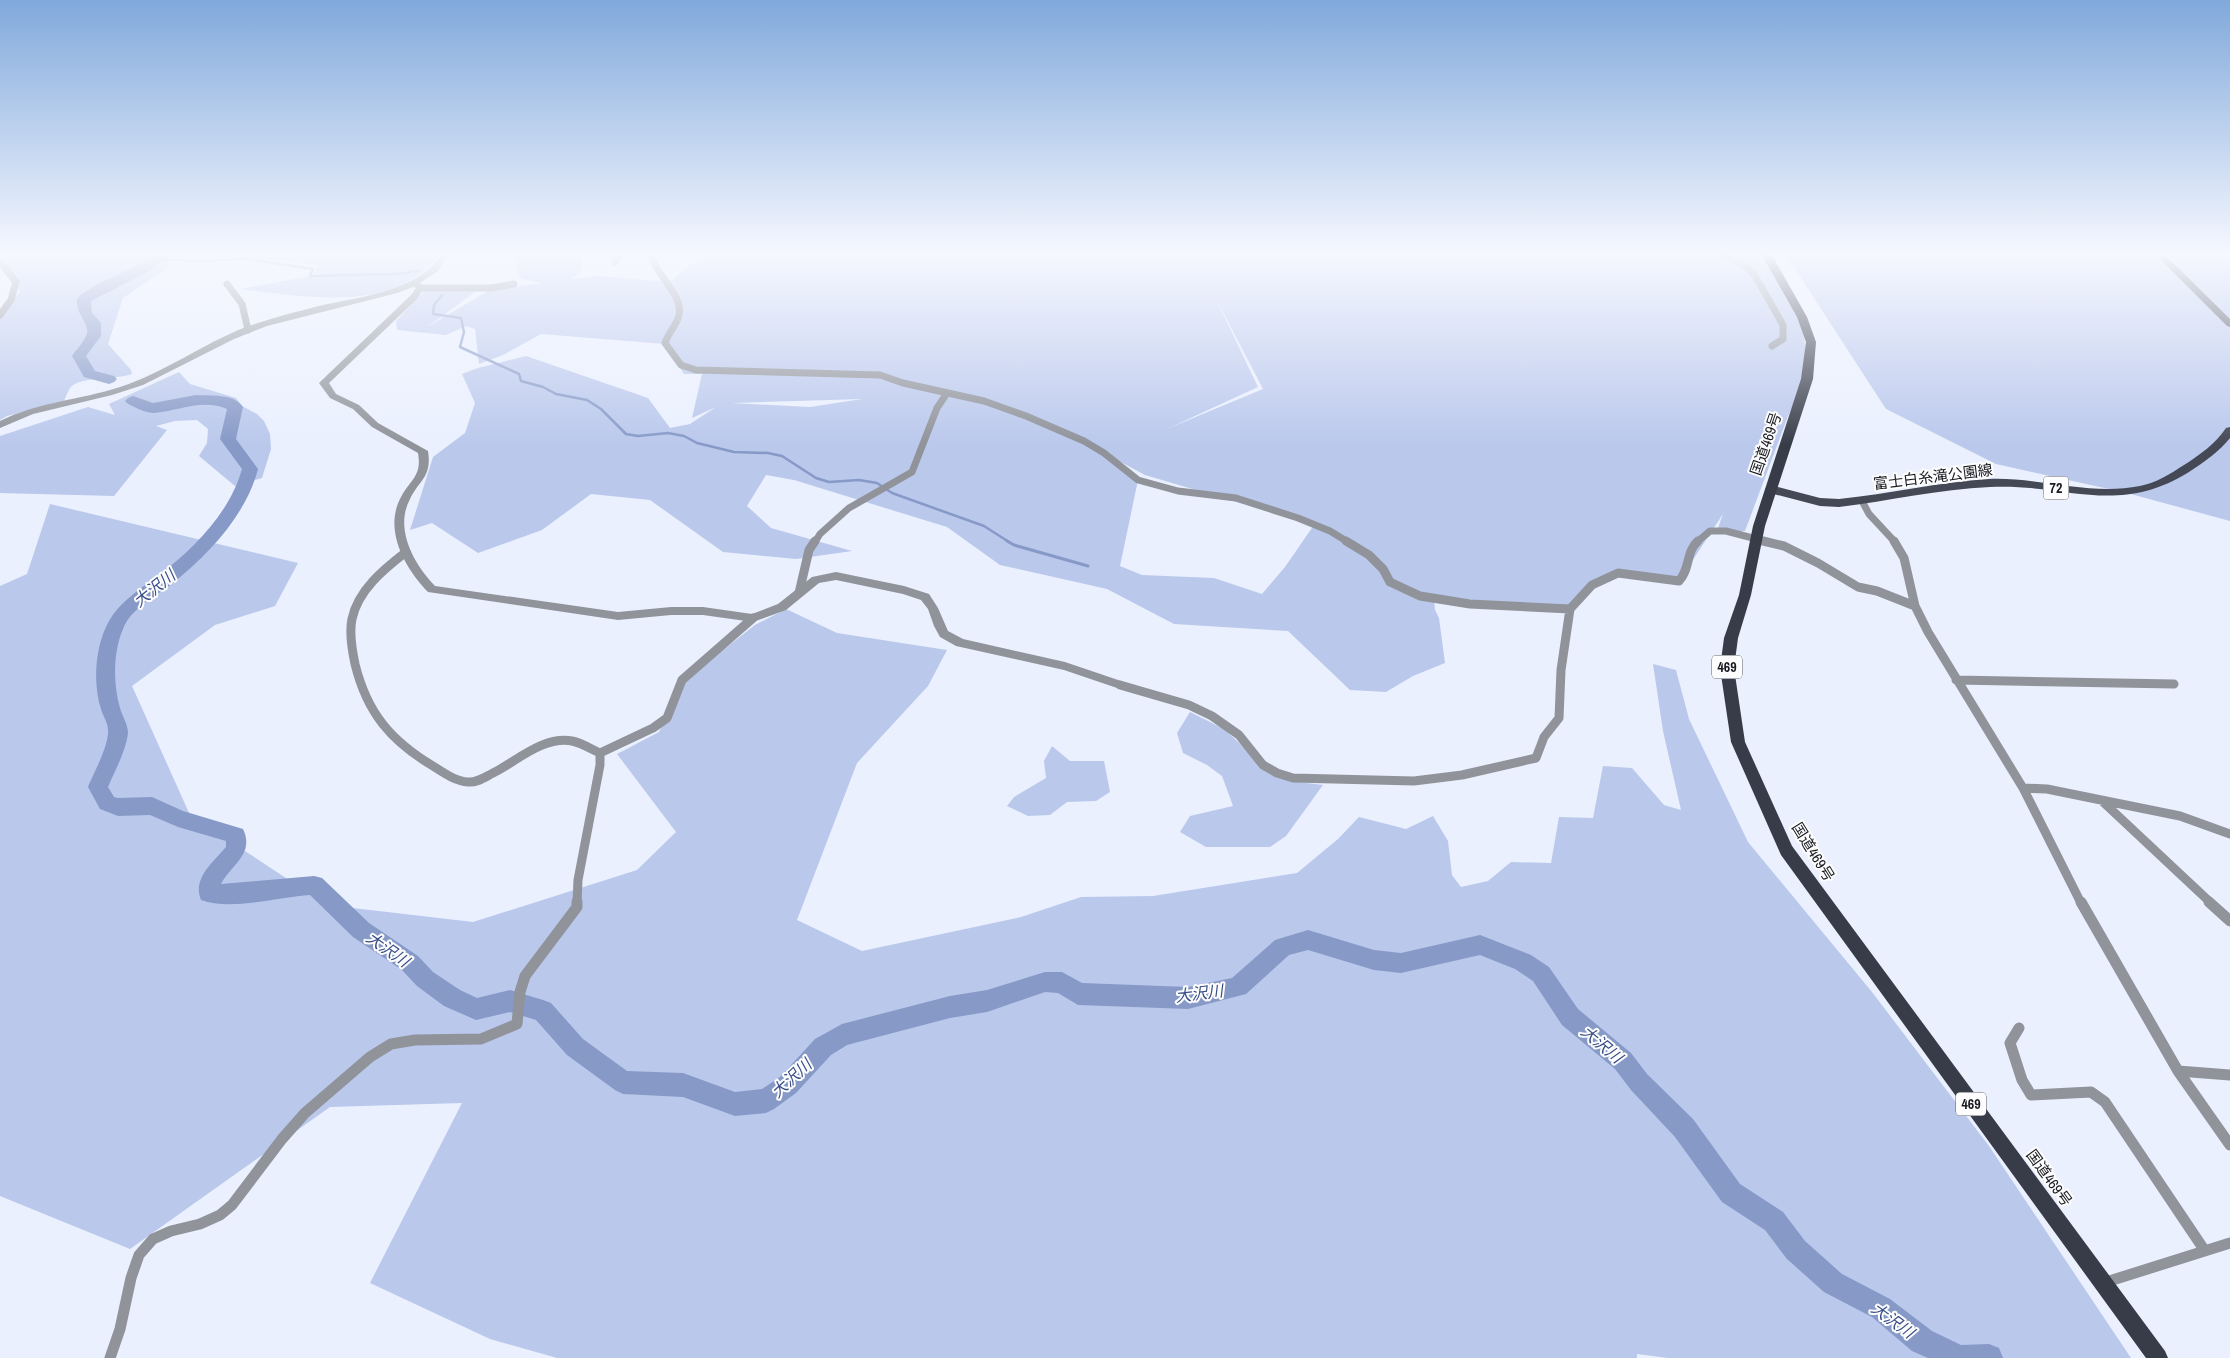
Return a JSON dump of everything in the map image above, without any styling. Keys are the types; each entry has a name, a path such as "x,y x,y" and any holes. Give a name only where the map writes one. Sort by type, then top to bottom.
{"highway":[{"name":"国道469号","path":"1802,318 1811,342 1807,379 1759,526 1746,595 1731,638 1727,668 1738,742 1786,850 2158,1358"}],"main road":[{"name":"富士白糸滝公園線","path":"1770,489 1820,502 1839,503 1990,482 2024,483 2095,493 2139,491 2183,473 2223,441 2230,430"}],"street":[{"path":"247,318 248,330"},
{"path":"0,425 52,406 114,392 141,383 248,330 284,318"},
{"path":"392,318 324,383 333,396 356,408 375,425 423,451 426,464 421,480 402,505 401,530 406,552 416,572 432,589 618,616 671,611 703,611 753,618"},
{"path":"679,318 667,336 665,343 681,365 696,370 740,373 880,375 903,384 984,401 1084,441 1104,453 1138,480 1178,491 1236,498 1298,518 1330,531 1369,555 1383,569 1390,582 1420,596 1470,604 1570,609"},
{"path":"1772,346 1783,339 1785,332 1779,318"},
{"path":"799,594 804,566 810,550 820,534 849,508 912,472 937,408 947,393"},
{"path":"1862,501 1869,514 1895,542 1904,558 1916,606 1956,680 2023,788 2078,897 2178,1070 2230,1145"},
{"path":"406,552 380,572 357,604 351,626 354,658 368,704 382,726 422,760 456,780 472,782 488,776 544,744 570,741 600,753 653,728 667,718 682,680 753,618 782,607 816,580 836,576 904,590 925,597 933,608 944,634 960,643 1065,666 1120,685 1189,705 1212,716 1239,735 1263,766 1293,778 1313,780 1414,782 1462,775 1536,758 1544,737 1559,718 1561,670 1570,609 1592,585 1618,573 1679,581 1683,577 1692,546 1710,531 1726,532 1784,546 1818,563 1858,587 1877,591 1916,606"},
{"path":"1956,680 2174,684"},
{"path":"110,1358 120,1328 131,1278 139,1254 153,1239 171,1230 200,1224 220,1215 232,1205 282,1138 305,1113 370,1057 391,1044 415,1040 481,1039 517,1024 520,992 525,976 577,907 578,880 600,765 600,753"},
{"path":"2023,788 2047,788 2180,816 2230,834"},
{"path":"2101,800 2230,921"},
{"path":"2019,1028 2010,1043 2022,1080 2031,1095 2091,1092 2105,1102 2205,1251"},
{"path":"2178,1070 2230,1075"},
{"path":"2103,1283 2230,1243"}],"shaded area":[{"path":"0,318 116,318 108,344 131,370 132,374 82,381 71,387 64,401 7,416 0,420"},
{"path":"398,318 439,318 427,327 442,318 1225,318 1258,387 1169,428 1263,389 1226,318 1801,318 1808,371 1788,416 1745,531 1717,531 1723,514 1679,581 1624,574 1592,585 1569,613 1400,590 1434,600 1435,610 1439,618 1445,663 1413,676 1386,692 1350,690 1288,631 1174,624 1107,589 1000,565 947,527 794,480 766,475 747,506 771,528 852,551 796,559 723,552 650,500 591,494 542,530 478,553 432,523 410,530 433,457 465,433 475,403 462,374 526,356 648,398 670,428 690,424 716,407 692,418 702,374 684,374 665,344 541,334 503,355 479,364 475,329 466,326 446,335 397,330 396,321","holes":["862,399 810,407 732,403","1104,453 1145,475 1314,525 1285,567 1262,594 1214,578 1142,575 1120,566 1138,480"]},
{"path":"1827,318 2230,318 2230,521 2127,493 1996,464 1886,409"},
{"path":"179,372 190,384 236,398 242,406 257,414 264,421 270,434 271,449 262,478 235,486 199,456 207,443 208,429 197,420 175,421 156,426 167,430 114,496 0,493 0,436 88,407 115,415 109,404"},
{"path":"50,504 298,563 275,606 215,625 132,686 190,815 327,905 473,922 637,870 676,832 617,754 659,732 681,683 755,625 786,609 837,633 947,650 928,686 857,763 797,920 862,951 1021,917 1081,897 1153,896 1297,873 1338,839 1359,817 1406,829 1433,816 1448,841 1452,875 1461,887 1488,881 1511,862 1551,863 1559,817 1593,818 1603,766 1632,768 1664,805 1681,810 1663,731 1653,664 1676,670 1689,719 1748,842 1872,992 1989,1146 2131,1358 1668,1358 1637,1354 1637,1358 557,1358 490,1339 370,1283 462,1103 330,1107 130,1249 0,1196 0,586 27,574"},
{"path":"1190,712 1224,729 1263,765 1290,781 1323,785 1286,836 1270,847 1206,847 1180,832 1190,816 1233,806 1222,776 1207,765 1183,753 1177,733"},
{"path":"1052,746 1070,761 1104,761 1110,792 1096,801 1067,802 1050,815 1028,816 1007,806 1014,797 1046,778 1044,761"}],"waterway":[{"name":"大沢川","path":"88,318 94,323 94,336 79,356 89,374 109,379"},
{"path":"461,318 464,332 460,347 519,374 521,381 543,387 556,394 587,400 601,409 626,434 638,436 668,433 684,436 697,443 734,452 768,453 782,456 816,478 829,482 859,480 877,483 892,493 984,526 1009,542"},
{"name":"大沢川","path":"133,401 152,408 196,400 222,401 235,407 228,439 250,469 239,498 229,514 204,544 191,558 137,600 124,613 114,628 107,657 106,679 108,699 118,733 98,787 107,803 118,807 152,806 178,818 236,835 236,850 211,879 209,893 222,894 314,885 361,930 410,963 425,979 452,998 476,1009 510,1001 543,1011 575,1047 623,1082 683,1085 735,1104 766,1101 788,1085 823,1047 842,1035 950,1007 987,1001 1045,982 1062,983 1078,994 1188,998 1238,987 1283,947 1308,940 1374,960 1401,963 1480,945 1523,962 1541,974 1570,1017 1623,1061 1639,1082 1684,1128 1731,1193 1774,1221 1796,1250 1833,1283 1881,1308 1922,1341 1957,1358"},
{"path":"1007,541 1014,545 1088,566"},
{"name":"大沢川","path":"1963,1358 1989,1358"}]}
